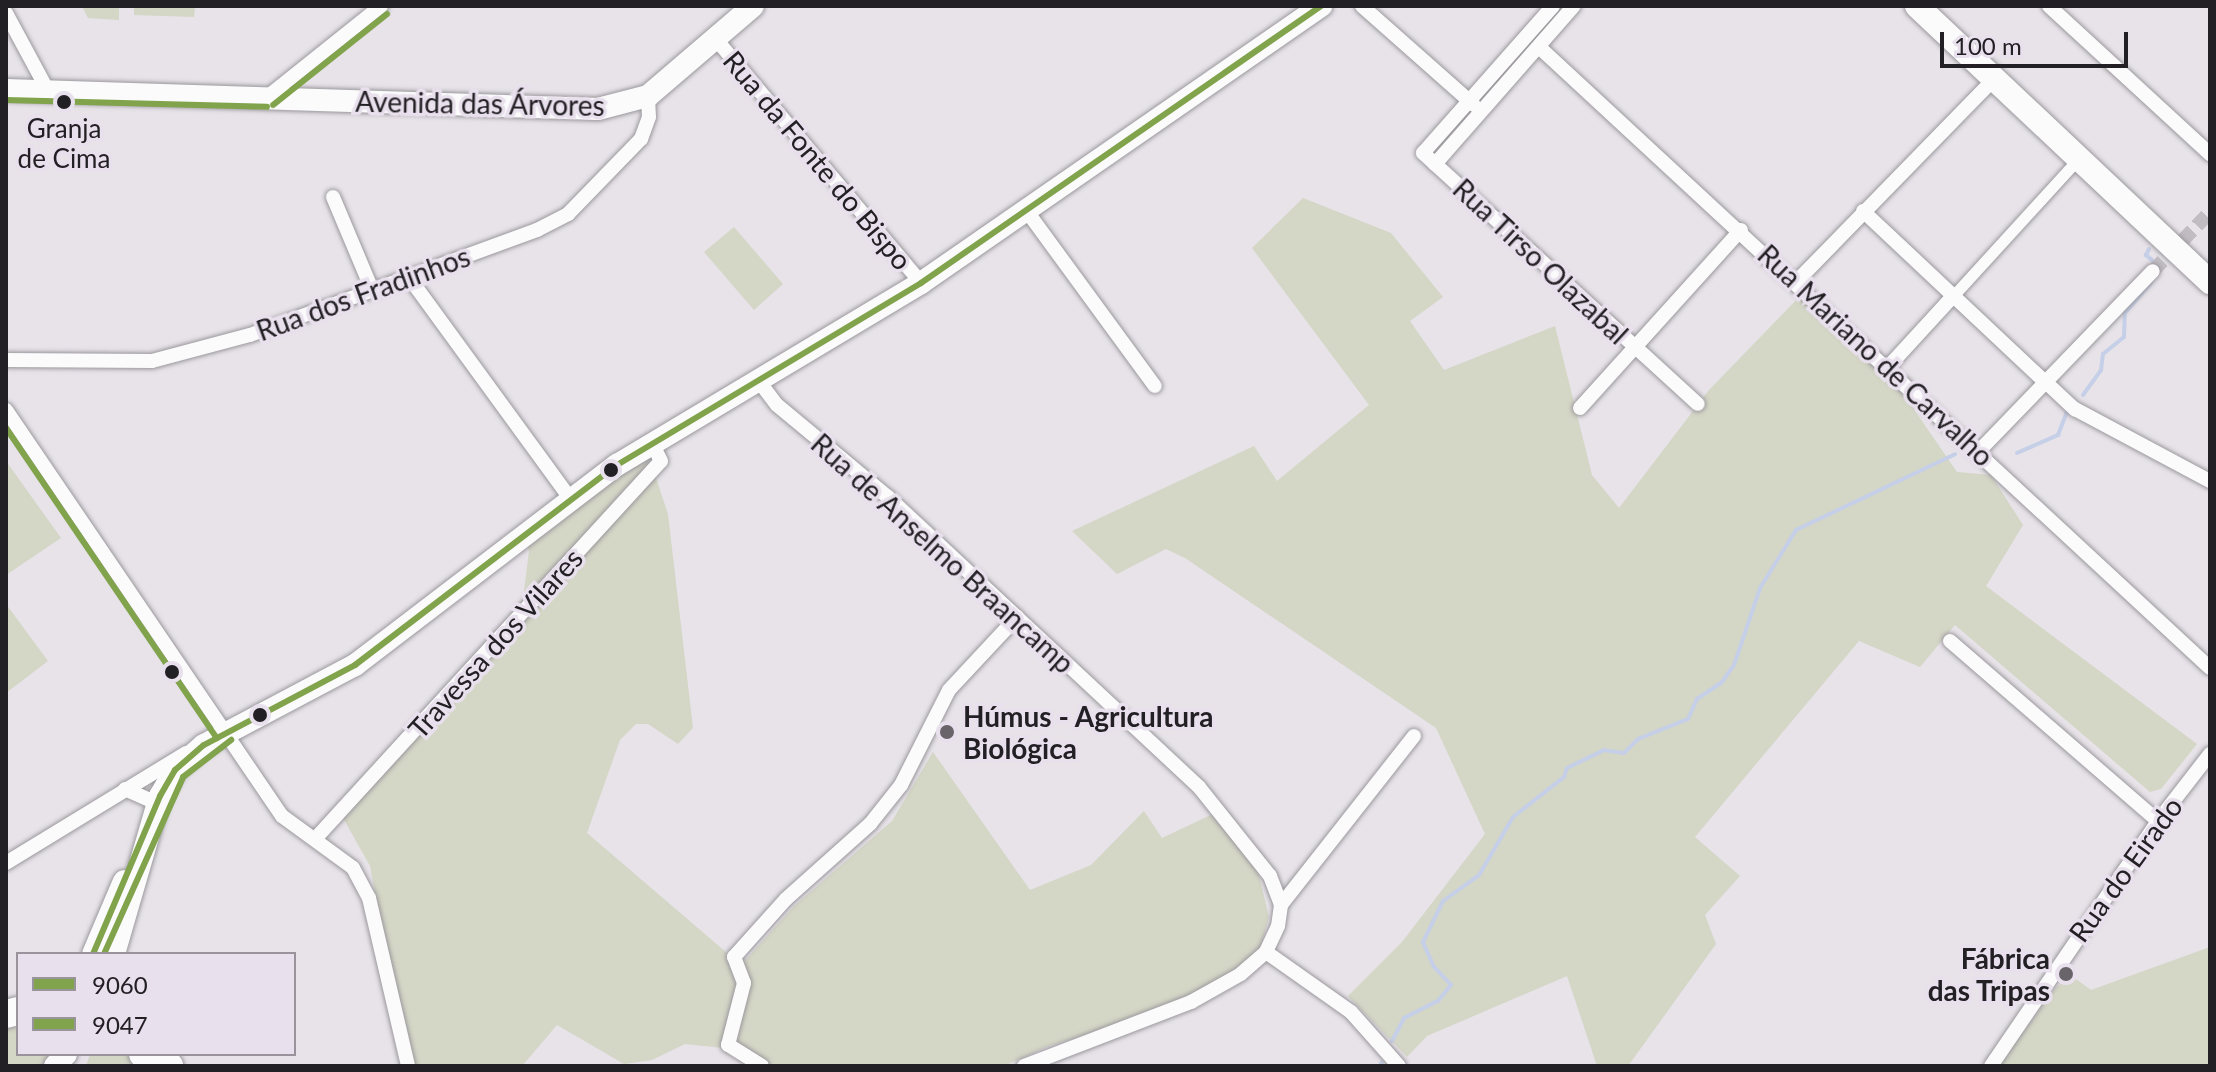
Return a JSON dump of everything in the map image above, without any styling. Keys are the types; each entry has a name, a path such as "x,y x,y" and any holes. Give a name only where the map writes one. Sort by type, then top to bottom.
{"highway":[{"path":"147,1056 169,1066"}],"main road":[{"name":"Avenida das Árvores","path":"6,90 598,109 648,96 753,6"},
{"path":"94,952 159,798 175,770 204,745 389,643 570,498 652,443 921,283 1321,6"},
{"path":"1917,6 2210,282"},
{"path":"115,952 148,829"}],"street":[{"path":"267,97 381,6"},
{"path":"1362,6 1474,106"},
{"name":"Rua Tirso Olazabal","path":"1435,164 1474,106 1553,6"},
{"name":"Rua Tirso Olazabal","path":"1574,6 1539,47 1423,153 1698,404"},
{"path":"2049,6 2210,154"},
{"path":"6,13 48,91"},
{"name":"Rua da Fonte do Bispo","path":"715,38 921,283"},
{"name":"Rua Mariano de Carvalho","path":"1539,47 1889,366 2210,668"},
{"path":"304,68 311,100"},
{"path":"1797,281 1863,211 1882,199 1994,79"},
{"name":"Rua dos Fradinhos","path":"6,360 152,361 250,335 568,214 641,139 649,117 648,96"},
{"path":"1889,366 2079,158"},
{"path":"333,197 372,290"},
{"path":"1026,210 1155,386"},
{"path":"1863,211 2075,409 2210,481"},
{"path":"1580,408 1741,230"},
{"path":"1979,451 2153,271"},
{"path":"408,276 570,498"},
{"name":"Rua de Anselmo Braancamp","path":"758,380 777,405 888,497 1199,787 1270,876 1281,905"},
{"path":"6,410 282,816 353,868 369,898 408,1066"},
{"name":"Travessa dos Vilares","path":"315,839 661,461 652,443"},
{"path":"762,1066 728,1045 744,983 734,957 786,899 870,824 901,785 949,690 1017,617"},
{"path":"1950,641 2158,821"},
{"path":"1024,1066 1191,1002 1241,974 1266,952 1281,905 1414,736"},
{"path":"6,863 129,786 204,745"},
{"name":"Rua do Eirado","path":"1991,1066 2158,821 2210,754"},
{"path":"129,786 159,798"},
{"path":"1266,952 1351,1012 1399,1066"}],"green space":[{"path":"82,6 119,6 119,20 88,18"},
{"path":"134,6 195,6 194,17 134,15"},
{"path":"1303,198 1391,233 1443,297 1410,321 1444,370 1555,326 1592,475 1619,508 1709,390 1801,295 1889,373 1957,472 1991,475 2023,525 1986,586 2197,744 2161,789 2150,792 1955,625 1920,667 1859,641 1695,837 1740,876 1705,915 1716,944 1628,1066 1597,1066 1567,976 1427,1036 1407,1057 1348,996 1402,942 1485,834 1436,728 1185,558 1166,549 1117,574 1072,531 1254,446 1277,481 1369,405 1252,248"},
{"path":"734,227 783,284 754,310 704,252"},
{"path":"642,454 652,466 668,514 693,728 678,744 648,724 636,724 620,740 587,833 741,965 794,906 892,821 933,752 1030,890 1091,865 1144,811 1162,838 1213,814 1256,863 1269,917 1261,946 1238,969 1171,1009 1046,1047 1004,1066 770,1066 732,1049 685,1044 652,1060 624,1064 557,1025 522,1066 407,1066 370,866 343,818 511,621 523,599 529,551 524,541"},
{"path":"6,461 61,538 6,575"},
{"path":"6,604 48,661 6,693"},
{"path":"2210,947 2210,1066 1998,1066 2056,987 2073,977 2091,990"},
{"path":"16,1027 16,1056 48,1056 46,1066 6,1066 6,1029"},
{"path":"89,1056 130,1056 155,1066 86,1066"}],"waterway":[{"path":"2149,249 2146,255 2152,260"},
{"path":"2083,395 2101,370 2103,354 2124,337 2125,313 2151,283"},
{"path":"2017,453 2058,435 2067,412"},
{"path":"1392,1041 1404,1018 1438,1001 1451,985 1434,967 1423,942 1443,901 1479,875 1513,817 1564,777 1567,768 1604,750 1624,753 1638,739 1688,719 1697,699 1722,682 1734,665 1760,588 1796,530 1955,454"},
{"path":"1380,1066 1382,1062"}],"tunnel":[{"path":"2153,271 2210,212"}],"transit line":[{"name":"9060","path":"94,952 160,796 175,770 204,745 355,665 617,465 921,283 1321,6"},
{"name":"9047","path":"273,105 387,14"},
{"name":"9047","path":"6,100 267,107"},
{"name":"9047","path":"6,428 217,738"},
{"name":"9047","path":"105,952 183,777 231,740"}],"place":[{"name":"Granja de Cima","path":"64,102"},
{"name":"Húmus - Agricultura Biológica","path":"947,732"},
{"name":"Fábrica das Tripas","path":"2066,974"}]}
